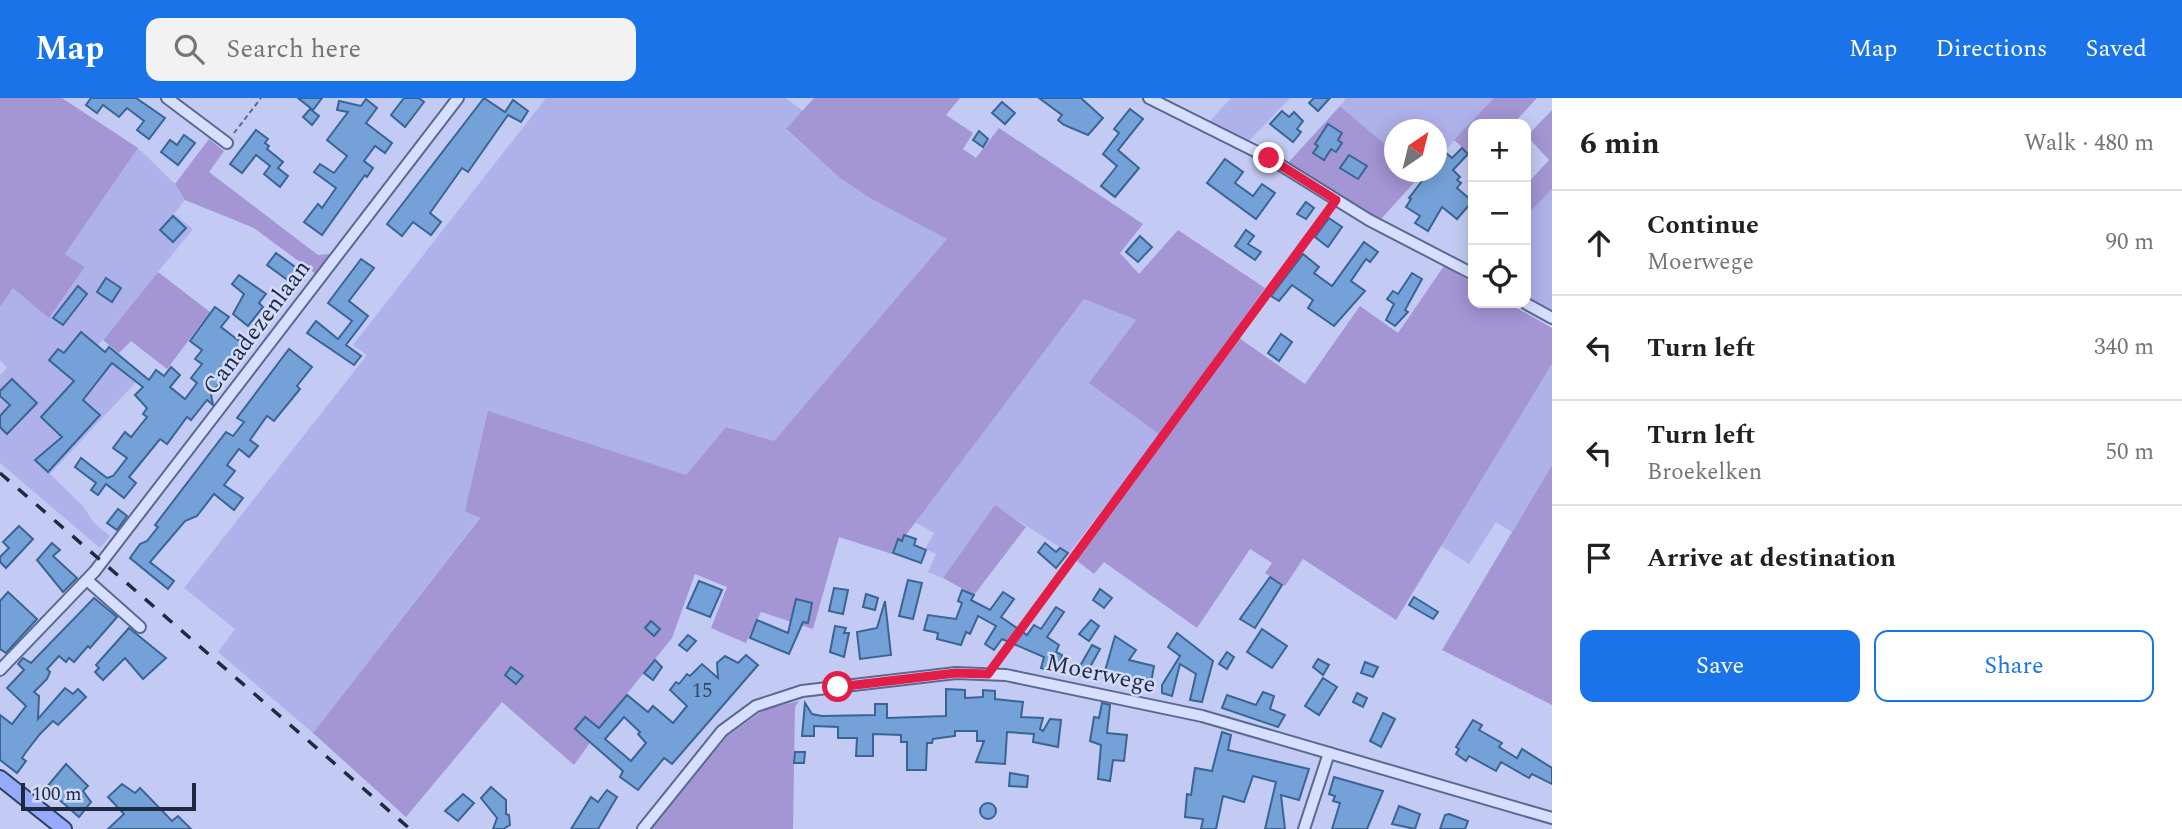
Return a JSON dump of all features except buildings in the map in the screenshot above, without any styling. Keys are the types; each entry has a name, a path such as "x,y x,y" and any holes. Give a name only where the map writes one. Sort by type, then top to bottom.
{"main road":[{"path":"0,778 64,829"}],"street":[{"path":"167,98 227,143"},
{"name":"Canadezenlaan","path":"0,670 87,580 458,98"},
{"path":"1149,98 1269,158 1336,200 1468,271"},
{"path":"1531,306 1552,318"},
{"path":"87,580 141,627"},
{"name":"Moerwege","path":"643,829 722,731 756,706 802,691 956,673 988,674 1080,689 1202,716 1552,818"},
{"path":"1304,829 1329,753"}],"path":[{"path":"227,143 261,98"},
{"path":"988,674 1336,200"}],"shaded area":[{"path":"0,98 62,98 138,148 65,254 85,267 49,318 13,288 0,307"},
{"path":"546,98 786,98 803,111 786,130 840,178 870,198 948,238 774,441 726,427 686,475 488,412 480,517 313,733 218,652 235,629 184,588 367,355 353,345"},
{"path":"814,98 960,98 946,115 973,133 963,149 976,158 999,128 1143,224 1120,253 1139,274 1178,230 1265,288 1160,435 1089,383 1136,320 1084,299 902,540 897,539 892,554 839,537 813,629 761,612 746,643 711,628 727,587 695,574 672,638 609,716 574,765 502,702 406,817 313,733 480,518 465,511 488,411 686,475 726,427 774,441 947,239 870,198 840,178 786,129"},
{"path":"1231,98 1290,98 1249,141 1209,122"},
{"path":"1346,98 1494,98 1474,119 1468,119 1468,126 1447,148 1447,119 1384,119 1384,143 1340,106"},
{"path":"1494,98 1537,98 1518,119 1474,119"},
{"path":"1340,106 1384,143 1384,182 1415,182 1381,219 1363,212 1287,164"},
{"path":"1552,110 1552,189 1531,211 1531,180 1549,160 1531,140 1531,132"},
{"path":"1468,125 1468,153 1454,140"},
{"path":"209,139 224,151 209,172 318,255 331,254 316,274 254,228 185,200 175,184"},
{"path":"138,148 175,184 185,200 174,214 193,229 95,349 136,382 50,474 83,506 94,523 110,536 100,548 0,463 0,375 7,368 0,360 0,307 13,288 50,317 85,267 65,254"},
{"path":"1552,189 1552,310 1531,299 1531,211"},
{"path":"1444,266 1468,280 1468,308 1517,308 1552,328 1552,364 1396,620 1303,559 1285,586 1265,573 1272,563 1250,549 1197,628 1104,562 1094,574 1076,560 1239,338 1305,384 1360,306 1398,333"},
{"path":"158,272 210,312 167,369 131,341 119,353 103,340"},
{"path":"1084,299 1136,320 1090,383 1160,435 1069,553 995,506 943,578 928,572 936,554 925,549 934,533 915,522"},
{"path":"1552,364 1552,465 1512,532 1496,522 1469,564 1441,546"},
{"path":"1552,465 1552,705 1442,650"},
{"path":"995,505 1026,527 974,595 943,578"},
{"path":"799,701 795,707 793,829 651,829 726,737 765,709"}],"railway":[{"path":"0,473 410,829"}],"route":[{"path":"838,687 956,673 988,674 1336,200 1269,158"}]}
